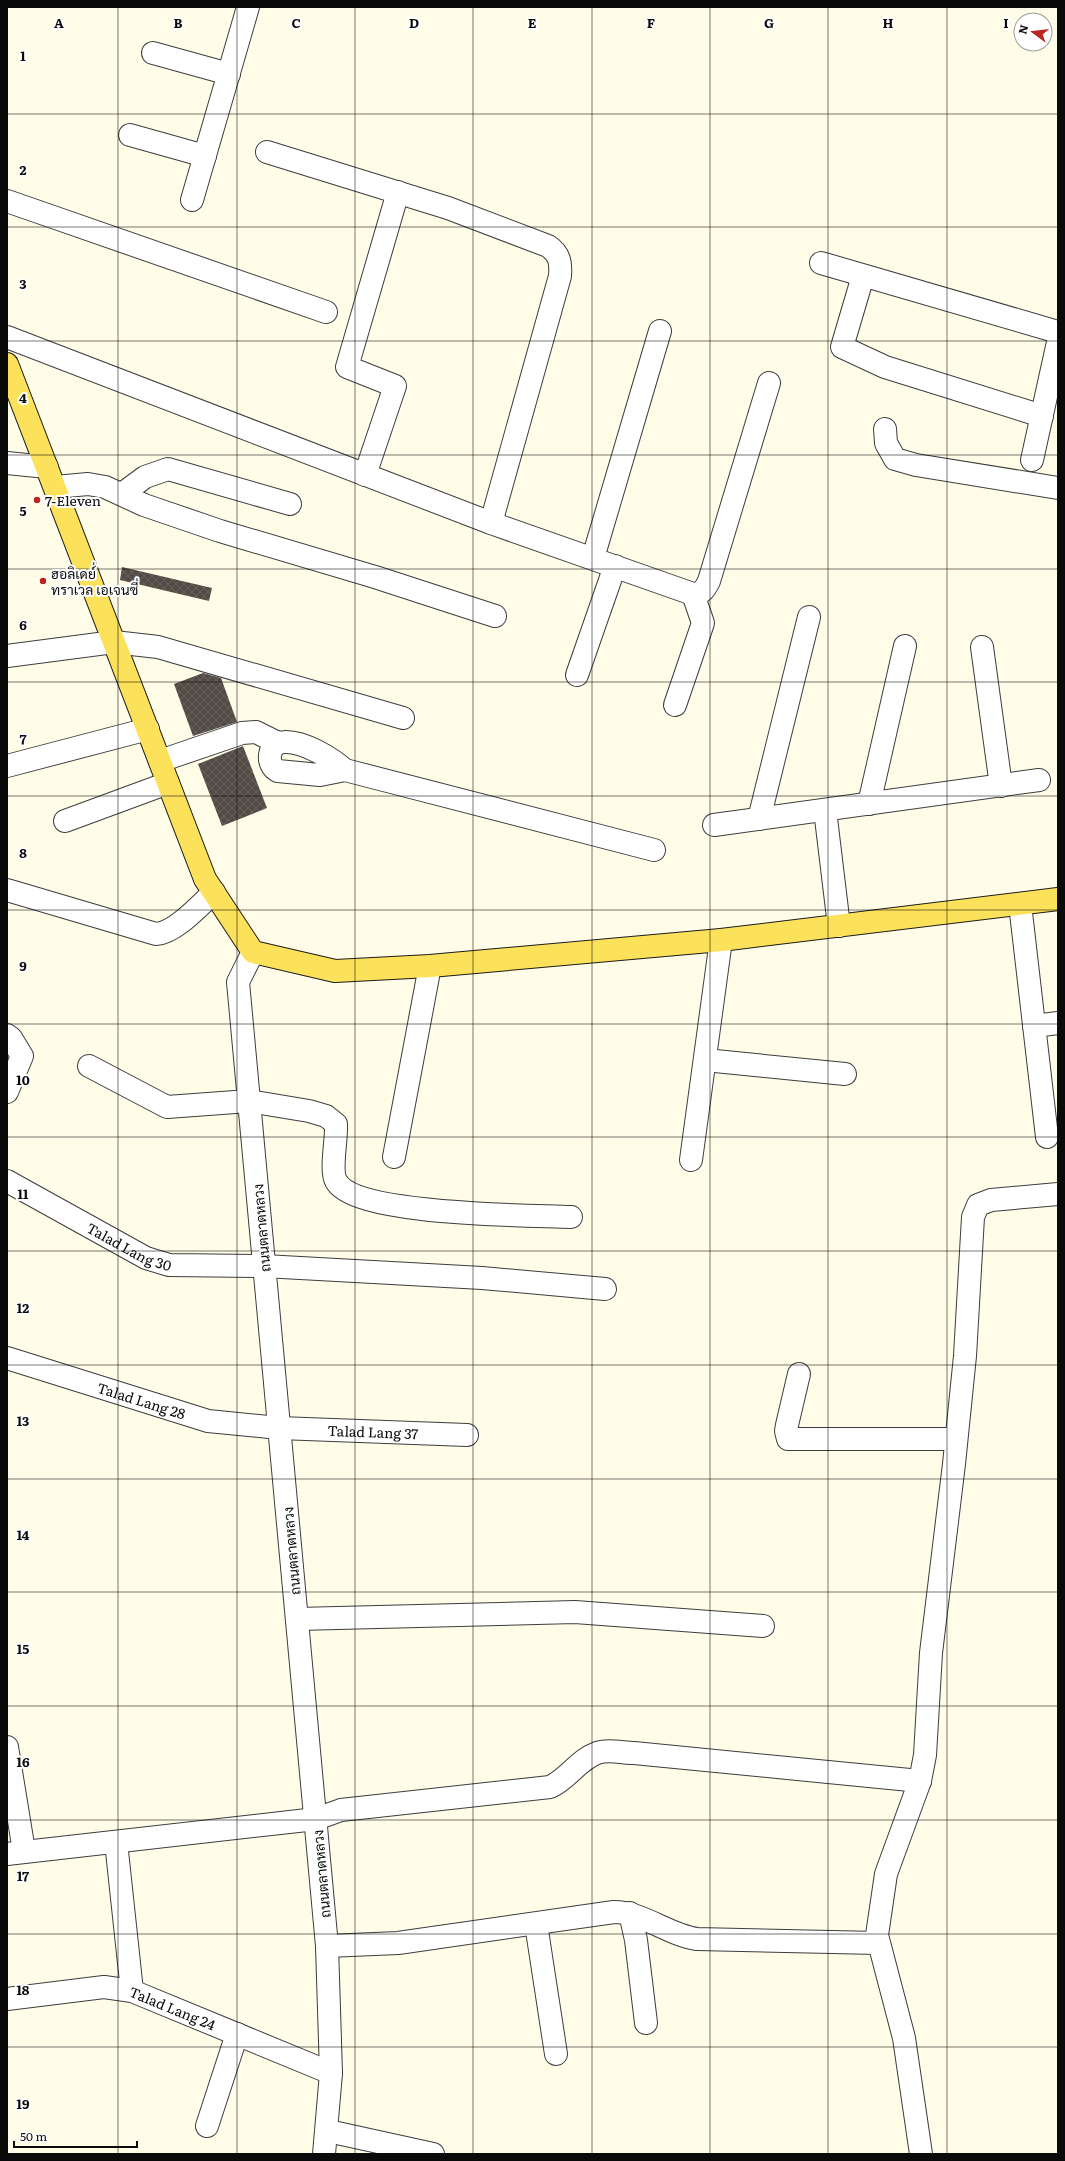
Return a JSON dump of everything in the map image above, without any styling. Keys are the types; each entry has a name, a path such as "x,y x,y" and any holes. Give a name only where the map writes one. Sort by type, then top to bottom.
{"main road":[{"path":"7,364 205,879 253,952 335,971 430,966 721,940 1058,899"}],"street":[{"path":"192,200 248,7"},
{"path":"153,53 229,74"},
{"path":"130,135 205,156"},
{"path":"268,152 448,208 548,246 557,254 560,260 560,276 491,523"},
{"path":"365,474 395,386 347,367 398,192"},
{"path":"7,201 326,312"},
{"path":"821,263 1058,332"},
{"path":"863,276 842,347 885,367 1042,416"},
{"path":"593,558 660,331"},
{"path":"7,337 491,523 693,594 699,594 705,589 709,581 769,383"},
{"path":"1032,460 1058,342"},
{"path":"885,429 886,443 894,459 916,465 1058,488"},
{"path":"7,463 46,467"},
{"path":"122,494 145,477 168,469 290,504"},
{"path":"55,487 88,484 104,487 144,505 220,531 375,577 495,616"},
{"path":"577,675 615,566"},
{"path":"675,705 703,623 693,594"},
{"path":"759,819 809,617"},
{"path":"7,656 114,642 177,651 403,718"},
{"path":"869,804 905,646"},
{"path":"982,647 1001,786"},
{"path":"7,766 148,729"},
{"path":"160,761 242,732 256,732 278,743 289,742 316,751 330,758 345,770 654,850"},
{"path":"278,743 274,745 270,756 272,767 278,771 320,775 345,770"},
{"path":"714,826 1039,780"},
{"path":"65,821 168,783"},
{"path":"825,810 839,926"},
{"path":"7,890 156,934 161,934 174,927 214,892"},
{"path":"1020,904 1047,1137"},
{"path":"691,1160 721,940"},
{"name":"ถนนตลาดหลวง","path":"253,952 238,982 327,1946 331,2073 328,2131 324,2154"},
{"path":"394,1157 430,966"},
{"path":"1034,1026 1058,1023"},
{"path":"7,1035 22,1056 7,1092"},
{"path":"705,1060 846,1074"},
{"path":"88,1066 167,1107 249,1101 309,1111 332,1119 336,1124 333,1176 337,1183 358,1196 376,1202 435,1211 572,1217"},
{"name":"Talad Lang 30","path":"7,1181 146,1258 169,1265 264,1266 482,1278 605,1289"},
{"path":"921,2154 904,2038 878,1943 878,1926 886,1874 920,1781 925,1755 930,1660 965,1356 973,1226 976,1207 991,1200 1058,1194"},
{"name":"Talad Lang 28","path":"7,1358 208,1421 279,1428"},
{"path":"799,1374 786,1425 788,1439 956,1439"},
{"name":"Talad Lang 37","path":"279,1428 467,1435"},
{"path":"297,1619 575,1612 764,1626"},
{"path":"7,1747 16,1853 316,1819 341,1810 550,1787 557,1784 582,1761 599,1752 634,1753 920,1781"},
{"path":"116,1842 132,1991"},
{"path":"327,1946 398,1943 607,1913 630,1913 673,1934 697,1939 878,1943"},
{"path":"630,1913 636,1940 646,2023"},
{"path":"536,1924 556,2054"},
{"name":"Talad Lang 24","path":"7,1999 104,1987 132,1991 331,2073"},
{"path":"207,2126 237,2034"},
{"path":"328,2131 433,2154"}],"building":[{"path":"122,567 212,588 209,601 120,580"},
{"path":"203,673 221,678 237,722 193,736 174,684"},
{"path":"243,746 267,808 222,826 198,764"}],"place":[{"name":"7-Eleven","path":"37,500"},
{"name":"ฮอลิเดย์่ ทราเวล เอเจนซี่","path":"43,581"}]}
